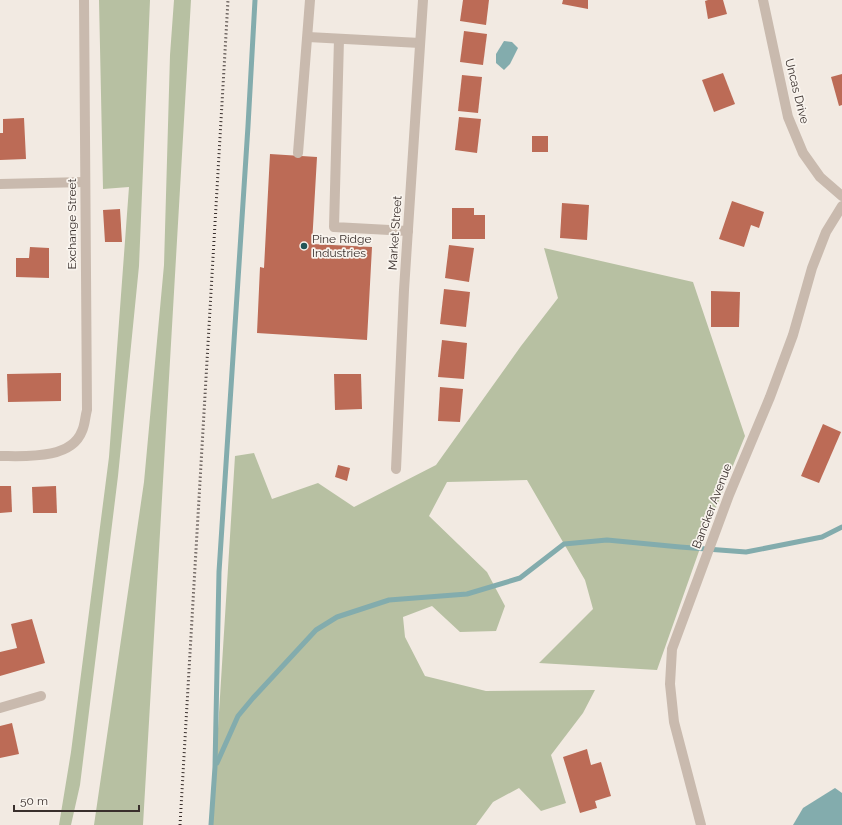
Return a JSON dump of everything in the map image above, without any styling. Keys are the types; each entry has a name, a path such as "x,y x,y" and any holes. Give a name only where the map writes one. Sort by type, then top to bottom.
{"street":[{"name":"Exchange Street","path":"0,456 38,456 55,453 73,445 82,432 87,410 84,0"},
{"path":"298,153 310,0"},
{"name":"Market Street","path":"396,469 404,290 423,0"},
{"name":"Uncas Drive","path":"763,0 788,117 804,153 820,177 842,196"},
{"path":"308,37 420,43"},
{"path":"340,39 334,227 408,231"},
{"path":"0,184 85,182"},
{"name":"Bancker Avenue","path":"701,825 674,722 670,684 672,649 712,538 773,389 793,335 812,268 826,232 842,206"},
{"path":"0,708 41,696"}],"green space":[{"path":"99,0 150,0 139,266 118,476 80,785 71,825 59,825 71,752 109,457 129,187 103,189"},
{"path":"174,0 191,0 143,825 94,825 144,482 164,265 170,55"},
{"path":"544,248 693,282 745,436 704,537 657,670 539,663 593,609 585,580 527,480 447,482 429,516 487,572 505,606 496,631 460,632 432,606 403,617 405,637 425,676 486,691 595,690 583,713 551,755 566,803 541,811 519,788 493,802 476,825 212,825 235,456 254,453 272,499 318,483 354,507 436,465 521,346 558,298"}],"water":[{"path":"504,41 512,42 518,48 510,64 504,70 496,63 496,54"},
{"path":"835,788 842,793 842,825 793,825 803,808"}],"building":[{"path":"463,0 489,0 486,25 460,21"},
{"path":"563,0 588,0 588,9 562,4"},
{"path":"723,0 727,14 708,19 705,1"},
{"path":"464,31 487,34 483,65 460,62"},
{"path":"723,73 735,104 714,112 702,80"},
{"path":"842,74 842,105 839,106 831,77"},
{"path":"462,75 482,77 478,113 458,111"},
{"path":"459,117 481,119 477,153 455,150"},
{"path":"24,118 26,159 0,160 0,133 3,133 3,119"},
{"path":"532,136 548,136 548,152 532,152"},
{"name":"Pine Ridge Industries","path":"270,154 317,157 312,244 372,247 367,340 257,333 260,267 264,268"},
{"path":"732,201 764,212 759,228 751,225 744,247 719,239"},
{"path":"562,203 589,205 587,240 560,238"},
{"path":"452,208 474,208 474,215 485,215 485,239 452,239"},
{"path":"120,209 122,242 105,242 103,210"},
{"path":"449,245 474,248 469,282 445,278"},
{"path":"30,247 49,248 49,278 16,277 16,258 29,258"},
{"path":"444,289 470,292 466,327 440,324"},
{"path":"711,291 740,292 739,327 711,327"},
{"path":"442,340 467,343 464,379 438,377"},
{"path":"61,373 61,401 8,402 7,374"},
{"path":"334,374 361,374 362,409 335,410"},
{"path":"440,387 463,389 460,422 438,421"},
{"path":"823,424 841,432 819,483 801,476"},
{"path":"338,465 350,468 347,481 335,477"},
{"path":"0,486 11,486 12,512 0,513"},
{"path":"56,486 57,513 33,513 32,487"},
{"path":"32,619 45,663 0,676 0,652 17,648 11,624"},
{"path":"12,723 19,754 0,758 0,726"},
{"path":"587,749 591,765 601,762 611,796 595,801 597,808 580,813 563,757"}],"waterway":[{"path":"211,825 215,767 219,572 255,0"},
{"path":"217,763 238,716 316,630 337,617 389,600 467,594 520,578 564,544 607,540 746,552 822,537 842,527"}],"railway":[{"path":"180,825 228,0"}],"place":[{"name":"Pine Ridge Industries","path":"304,246"}]}
